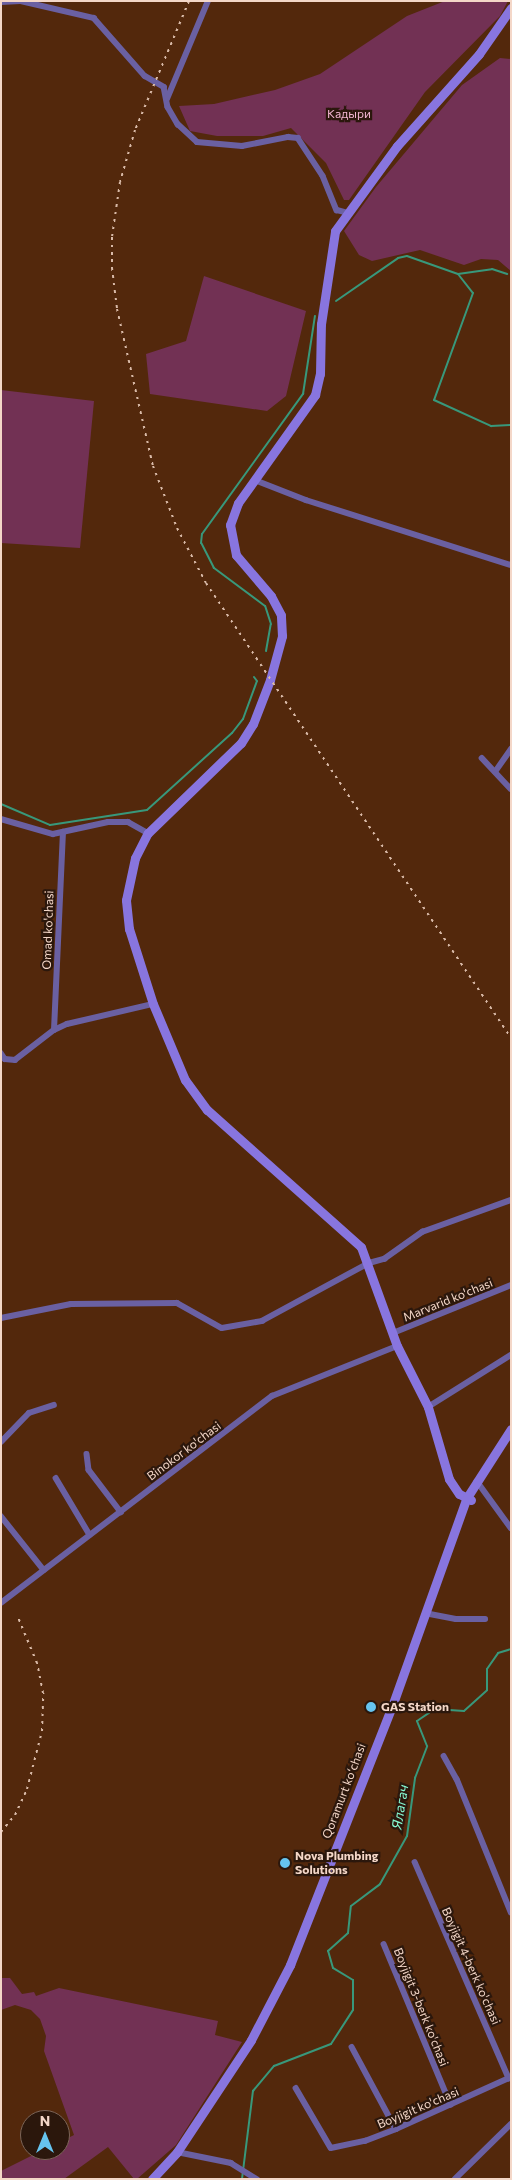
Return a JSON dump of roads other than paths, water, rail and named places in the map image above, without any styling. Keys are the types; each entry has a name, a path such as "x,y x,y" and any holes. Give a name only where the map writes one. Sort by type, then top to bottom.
{"main road":[{"path":"511,8 479,54 397,146 346,212 331,245 315,395 234,510 230,525 230,540 240,561 278,608 283,629 277,656 263,698 241,743 148,833 130,874 126,910 153,1004 179,1069 203,1106 340,1226 361,1247 369,1263 397,1346 428,1407 448,1479 468,1500 511,1429"},
{"path":"478,1482 511,1437"},
{"name":"Qoramurt koʻchasi","path":"157,2179 178,2153 254,2043 285,1986 430,1614 468,1500"},
{"name":"Qoramurt koʻchasi","path":"393,1709 468,1500"},
{"name":"Qoramurt koʻchasi","path":"152,2179 178,2153"}],"street":[{"path":"1,2 20,1 94,18 144,76 164,88 178,124 197,142 242,146 288,137 298,138 323,176 337,210 346,212"},
{"path":"167,99 208,1"},
{"path":"255,480 306,500 511,565"},
{"path":"495,772 511,749"},
{"path":"482,758 511,789"},
{"path":"1,819 44,832 63,832 108,822 128,822 148,833"},
{"name":"Omad ko'chasi","path":"54,1030 63,832"},
{"path":"1,1052 6,1059 15,1060 54,1030 67,1024 153,1004"},
{"path":"1,1318 71,1304 177,1302 222,1328 262,1321 369,1263 384,1259 422,1232 511,1200"},
{"name":"Marvarid ko'chasi","path":"393,1333 511,1285"},
{"name":"Binokor ko'chasi","path":"1,1603 272,1396 397,1346"},
{"path":"428,1407 511,1355"},
{"path":"1,1442 30,1413 54,1405"},
{"path":"87,1454 89,1470 121,1512"},
{"path":"56,1478 90,1535"},
{"path":"478,1482 511,1528"},
{"path":"1,1516 44,1570"},
{"path":"430,1614 456,1619 486,1620"},
{"path":"444,1756 457,1779 511,1912"},
{"name":"Boyjigit 4-berk ko'chasi","path":"415,1862 510,2077"},
{"name":"Boyjigit 3-berk ko'chasi","path":"384,1944 450,2105"},
{"path":"352,2047 396,2129"},
{"name":"Boyjigit ko'chasi","path":"296,2088 331,2148 396,2129 510,2077"},
{"path":"455,2179 511,2124"},
{"path":"178,2153 231,2162 257,2179"}],"waterway":[{"path":"336,301 398,258 407,256 458,274 492,269 507,274"},
{"path":"458,274 473,293 434,400 491,426 511,425"},
{"path":"266,651 271,624 265,606 214,568 201,543 202,534 303,394 315,316"},
{"path":"1,804 50,825 147,810 232,733 243,719 257,681 254,677"},
{"name":"Ялагач","path":"242,2179 253,2091 274,2066 331,2044 353,2010 353,1980 333,1968 328,1951 348,1933 351,1906 380,1884 407,1836 415,1778 427,1746 417,1721 435,1709 464,1711 487,1690 487,1669 498,1653 511,1649"}],"railway":[{"path":"189,1 135,130 120,182 112,237 112,268 117,309 153,466 177,528 206,583 511,1038"},
{"path":"1,1832 15,1815 27,1789 42,1731 43,1693 37,1663 17,1615"}],"place":[{"name":"GAS Station","path":"371,1707"},
{"name":"Nova Plumbing Solutions","path":"285,1863"}],"park label":[{"name":"Кадыри","path":"349,114"}]}
